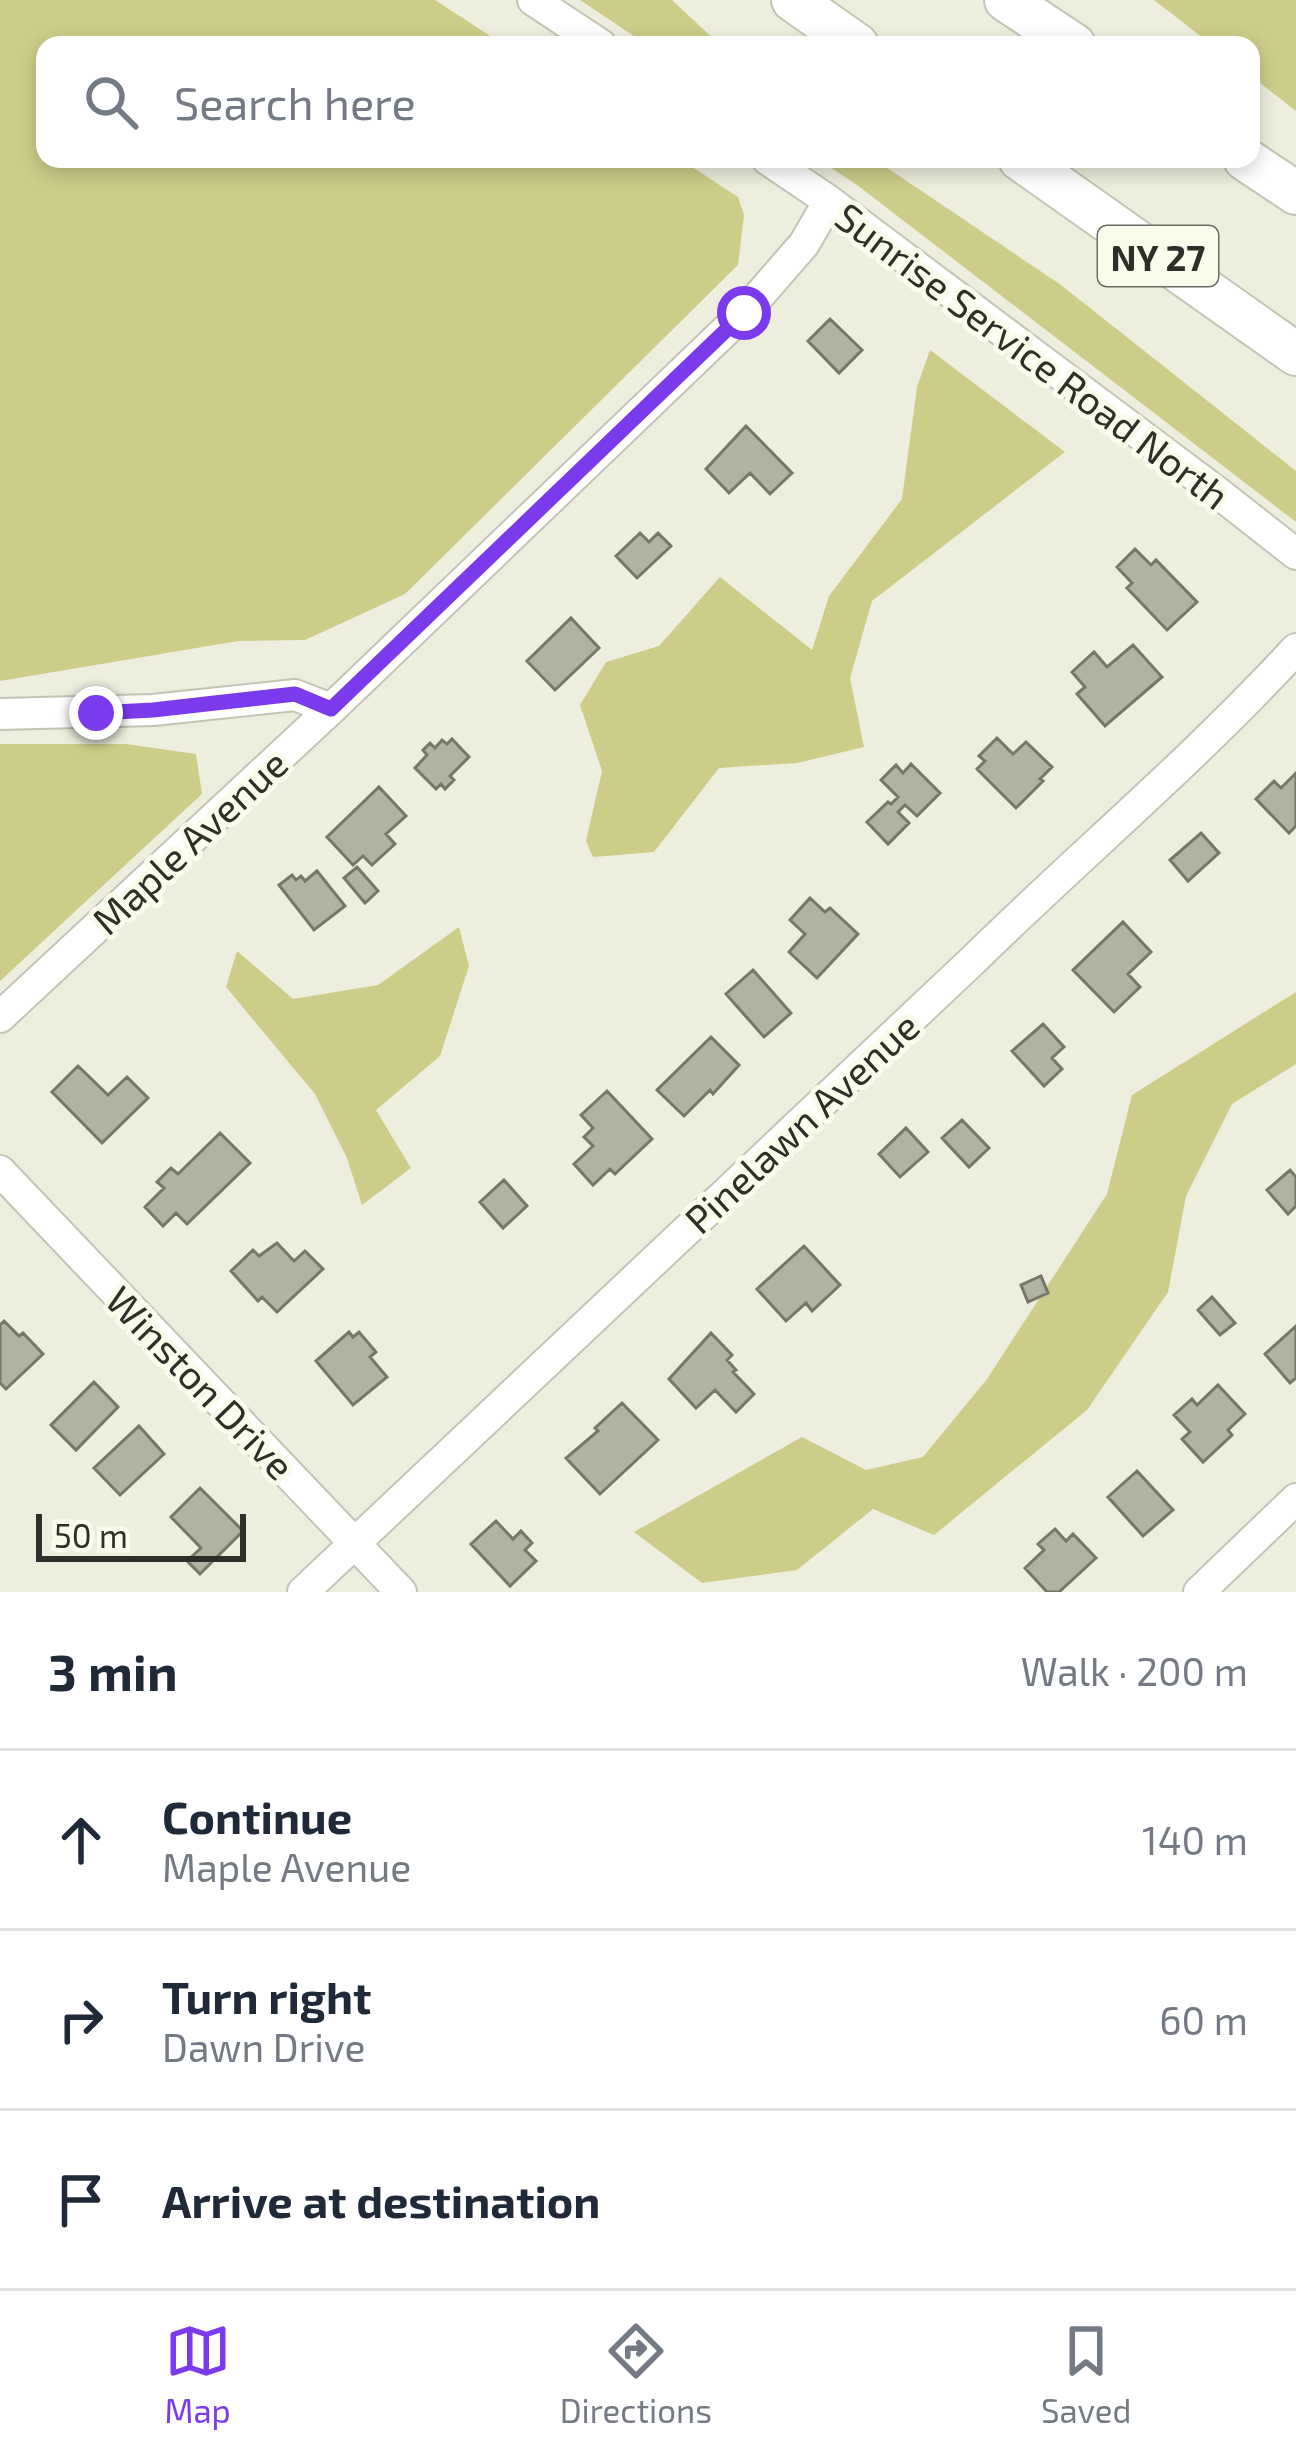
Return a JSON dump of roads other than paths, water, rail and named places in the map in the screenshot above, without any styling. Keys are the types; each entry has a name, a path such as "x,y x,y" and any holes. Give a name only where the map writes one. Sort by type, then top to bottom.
{"highway":[{"path":"793,0 844,36"},
{"path":"1006,0 1060,36"},
{"name":"NY 27","path":"1033,168 1296,354"},
{"path":"1258,168 1296,193"}],"street":[{"path":"533,0 587,36"},
{"name":"Sunrise Service Road North","path":"780,168 1296,554"},
{"name":"Maple Avenue","path":"0,1017 331,709 744,313 804,244 829,201"},
{"name":"Pinelawn Avenue","path":"303,1592 1296,649"},
{"path":"0,714 153,710 295,694 331,709"},
{"name":"Winston Drive","path":"0,1171 401,1592"},
{"path":"1199,1592 1296,1499"}]}
